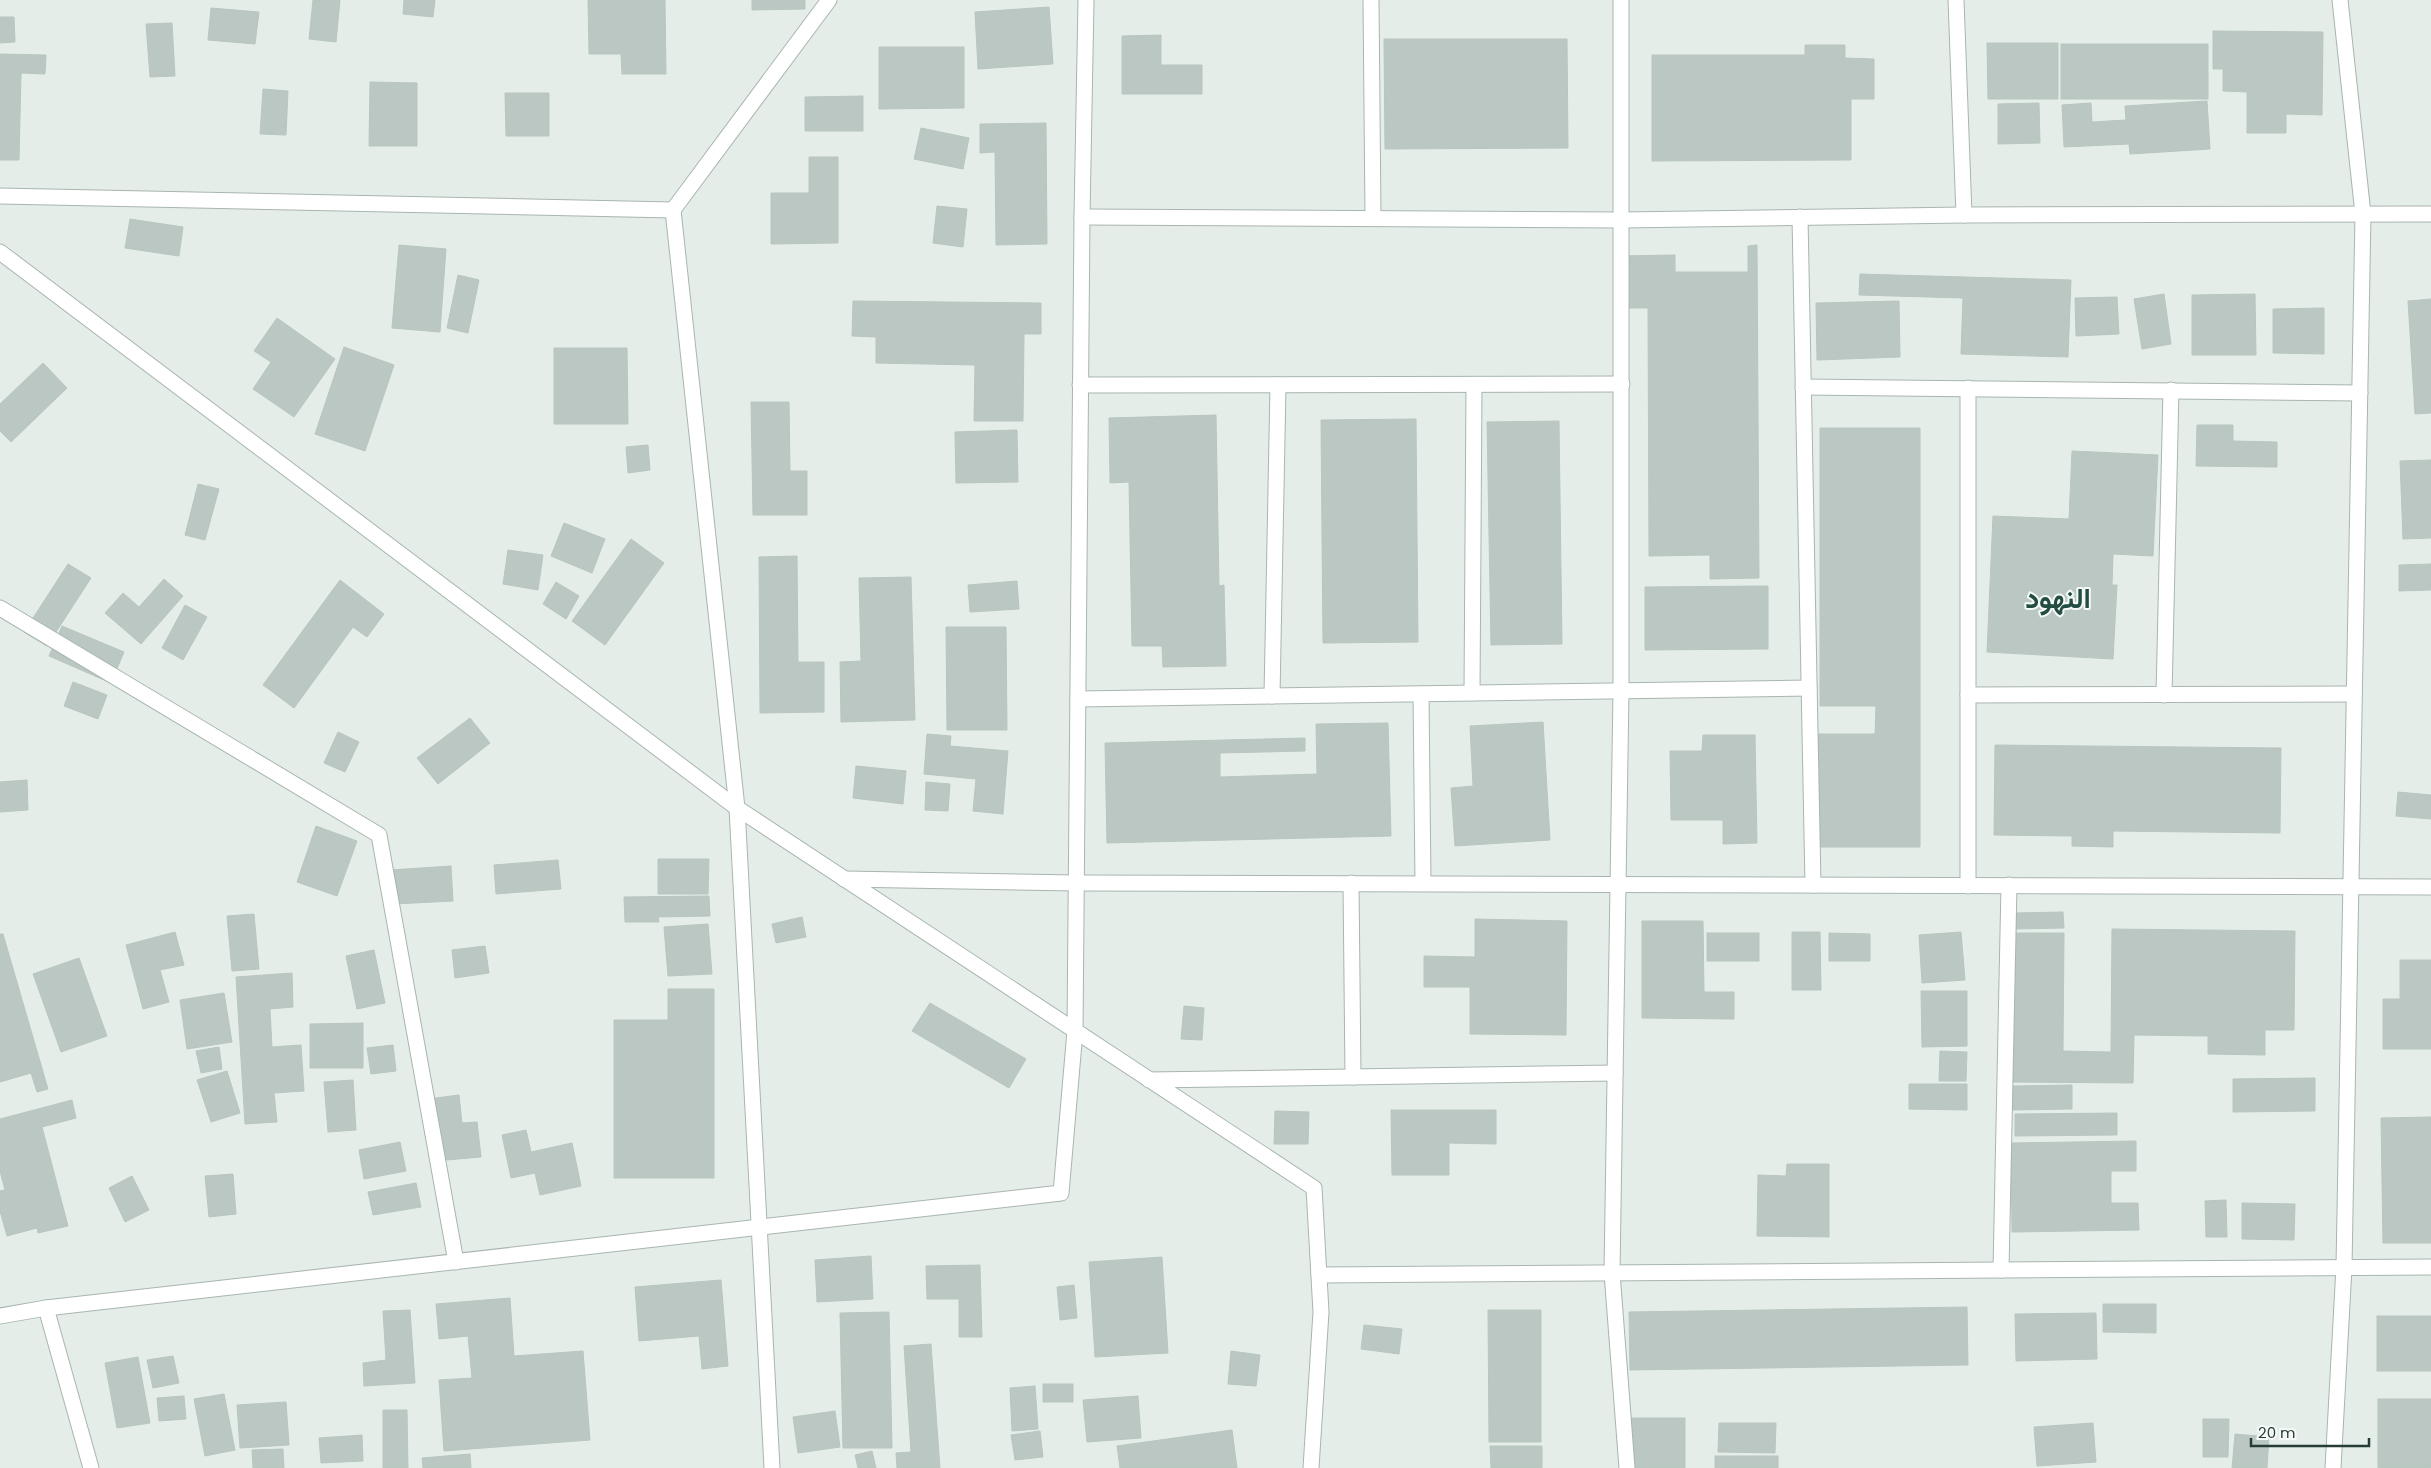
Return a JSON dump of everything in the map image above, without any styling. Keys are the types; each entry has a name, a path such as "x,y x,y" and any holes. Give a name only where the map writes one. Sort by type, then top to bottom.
{"street":[{"path":"772,1468 737,808 674,210 829,0"},
{"path":"0,1316 46,1308 1061,1193 1075,1031 1080,386 1086,0"},
{"path":"1371,0 1373,218"},
{"path":"1622,0 1621,691 1612,1273 1627,1468"},
{"path":"1956,0 1964,215"},
{"path":"2333,1468 2344,1267 2363,214 2340,0"},
{"path":"0,196 674,210"},
{"path":"1082,217 1622,220 1964,215 2431,214"},
{"path":"1800,218 1813,885"},
{"path":"0,252 737,808 1314,1188 1321,1312 1310,1468"},
{"path":"1472,693 1474,384"},
{"path":"1080,386 1622,384"},
{"path":"1272,696 1278,385"},
{"path":"1803,386 2360,393"},
{"path":"1968,388 1968,886"},
{"path":"2164,695 2171,390"},
{"path":"0,608 379,835 456,1262"},
{"path":"1078,699 1809,688"},
{"path":"1421,694 1423,884"},
{"path":"1968,695 2354,694"},
{"path":"844,879 1077,883 2431,886"},
{"path":"1351,883 1353,1077"},
{"path":"2000,1270 2009,886"},
{"path":"1149,1080 1615,1073"},
{"path":"1319,1275 2431,1267"},
{"path":"46,1308 91,1468"}],"building":[{"path":"313,0 340,0 336,42 309,39"},
{"path":"404,0 435,0 433,17 403,14"},
{"path":"588,0 665,0 666,74 622,74 621,54 589,54"},
{"path":"752,0 805,0 805,9 752,10"},
{"path":"1049,7 1053,64 978,69 975,12"},
{"path":"211,8 259,12 255,44 208,40"},
{"path":"0,17 14,17 15,42 0,43"},
{"path":"172,23 175,76 150,77 146,24"},
{"path":"2213,31 2323,32 2322,115 2286,114 2286,133 2247,133 2247,92 2223,91 2223,69 2213,69"},
{"path":"1161,35 1161,65 1202,65 1202,94 1122,94 1122,36"},
{"path":"1384,39 1567,39 1568,148 1385,149"},
{"path":"1987,43 2058,43 2058,99 1988,99"},
{"path":"2061,44 2208,44 2208,99 2061,99"},
{"path":"1805,45 1845,45 1845,58 1874,59 1874,99 1851,99 1851,160 1652,161 1652,55 1805,55"},
{"path":"879,47 964,47 964,108 879,109"},
{"path":"0,54 46,55 45,74 21,73 19,160 0,160"},
{"path":"370,82 417,83 417,146 369,146"},
{"path":"263,89 288,91 286,135 260,134"},
{"path":"505,93 549,93 549,136 506,136"},
{"path":"863,96 863,131 805,131 805,97"},
{"path":"2207,101 2210,149 2130,154 2129,144 2064,147 2062,105 2091,103 2092,122 2126,120 2125,106"},
{"path":"2039,103 2040,143 1998,144 1998,104"},
{"path":"1046,123 1047,244 996,245 995,152 980,153 980,124"},
{"path":"921,128 969,138 963,169 914,159"},
{"path":"809,157 838,157 838,243 771,244 771,193 809,193"},
{"path":"937,206 967,209 963,247 933,243"},
{"path":"130,219 183,227 179,256 125,248"},
{"path":"399,245 446,249 440,332 392,328"},
{"path":"1757,245 1759,578 1710,579 1710,555 1649,556 1648,308 1620,308 1620,256 1675,255 1675,272 1748,272 1748,246"},
{"path":"1860,274 2071,280 2068,357 1961,354 1963,298 1859,295"},
{"path":"458,275 479,280 468,333 447,328"},
{"path":"2164,294 2171,344 2142,349 2134,299"},
{"path":"2255,294 2256,355 2192,355 2192,295"},
{"path":"2117,297 2119,334 2076,336 2075,298"},
{"path":"2431,299 2431,413 2415,414 2408,301"},
{"path":"853,301 1041,303 1041,334 1024,334 1023,421 974,421 975,365 876,363 876,337 852,336"},
{"path":"1899,301 1900,357 1817,360 1816,303"},
{"path":"2324,308 2324,354 2273,353 2273,309"},
{"path":"277,318 335,359 294,417 253,389 271,362 254,351"},
{"path":"344,347 394,365 365,451 315,434"},
{"path":"554,348 627,348 628,424 554,424"},
{"path":"43,363 67,388 11,442 0,431 0,404"},
{"path":"751,402 789,402 790,471 807,471 807,515 753,515"},
{"path":"1216,415 1219,586 1224,585 1226,666 1163,667 1162,646 1132,646 1129,482 1110,483 1109,418"},
{"path":"1416,419 1418,642 1323,643 1321,420"},
{"path":"1559,421 1562,644 1491,645 1487,422"},
{"path":"2197,425 2233,425 2233,441 2277,442 2277,467 2196,466"},
{"path":"1820,428 1920,428 1920,847 1814,847 1814,734 1875,734 1876,706 1820,706"},
{"path":"1017,430 1018,482 956,483 955,432"},
{"path":"648,445 650,470 628,473 626,447"},
{"path":"2072,451 2158,455 2153,556 2113,554 2112,585 2117,585 2113,659 1987,652 1993,516 2069,519"},
{"path":"2431,460 2431,538 2403,539 2400,461"},
{"path":"198,484 219,489 205,540 185,535"},
{"path":"564,523 605,539 592,573 551,556"},
{"path":"631,539 664,563 605,645 572,621"},
{"path":"508,550 543,555 538,590 503,584"},
{"path":"797,556 798,662 824,662 824,712 760,713 759,557"},
{"path":"68,564 91,578 47,646 24,632"},
{"path":"2431,564 2431,590 2399,591 2399,565"},
{"path":"911,577 915,720 841,722 840,662 861,661 859,578"},
{"path":"164,579 183,596 141,644 105,613 123,593 139,607"},
{"path":"340,580 384,614 367,637 353,627 294,708 263,685"},
{"path":"1017,581 1019,609 970,612 968,585"},
{"path":"556,582 579,596 566,619 543,604"},
{"path":"1768,586 1768,649 1645,650 1645,587"},
{"path":"185,605 207,617 183,660 162,648"},
{"path":"62,626 124,652 111,683 49,656"},
{"path":"946,627 1006,627 1007,730 947,730"},
{"path":"73,682 107,695 98,719 64,706"},
{"path":"470,718 490,743 438,784 417,758"},
{"path":"1543,722 1550,840 1455,846 1451,788 1473,786 1470,726"},
{"path":"1388,723 1391,836 1107,843 1105,743 1305,738 1305,751 1220,753 1220,777 1317,774 1316,724"},
{"path":"338,732 359,742 345,772 324,763"},
{"path":"927,734 951,736 950,746 1008,751 1003,814 973,811 976,779 924,774"},
{"path":"1703,735 1755,735 1757,843 1723,844 1723,820 1671,820 1670,751 1702,751"},
{"path":"1995,745 2281,748 2280,833 2113,831 2113,847 2072,846 2072,836 1994,835"},
{"path":"856,766 906,771 903,804 853,798"},
{"path":"27,780 28,810 0,812 0,782"},
{"path":"926,782 950,784 948,811 925,810"},
{"path":"2398,792 2431,795 2431,819 2396,816"},
{"path":"316,826 357,841 337,896 297,882"},
{"path":"658,859 709,859 708,894 658,894"},
{"path":"558,860 561,889 496,894 494,865"},
{"path":"451,866 453,901 394,904 391,870"},
{"path":"709,896 710,916 658,917 659,922 625,922 624,897"},
{"path":"2063,912 2064,928 2015,929 2015,913"},
{"path":"254,914 259,969 232,971 227,916"},
{"path":"802,917 806,937 776,943 772,924"},
{"path":"1475,919 1567,921 1566,1035 1470,1034 1470,987 1424,987 1424,956 1475,957"},
{"path":"1642,921 1703,921 1704,992 1734,992 1734,1019 1642,1018"},
{"path":"708,924 712,974 668,976 664,927"},
{"path":"2112,929 2295,931 2294,1030 2265,1030 2265,1055 2208,1054 2208,1036 2134,1035 2133,1083 2012,1082 2013,933 2064,933 2063,1051 2111,1052"},
{"path":"175,932 184,965 160,970 169,1002 143,1009 126,945"},
{"path":"1792,932 1820,932 1821,990 1792,990"},
{"path":"1961,932 1965,980 1922,983 1919,935"},
{"path":"1707,933 1759,933 1759,961 1707,961"},
{"path":"1829,933 1870,934 1870,961 1829,961"},
{"path":"0,934 3,934 48,1089 37,1092 31,1073 0,1082"},
{"path":"485,946 489,973 455,978 452,950"},
{"path":"374,950 385,1003 357,1009 346,956"},
{"path":"79,958 107,1036 61,1052 33,974"},
{"path":"2400,960 2431,960 2431,1049 2383,1049 2383,999 2400,999"},
{"path":"292,973 293,1007 270,1009 272,1047 301,1045 304,1091 274,1093 277,1122 245,1124 236,977"},
{"path":"668,989 714,989 714,1178 614,1178 614,1020 668,1020"},
{"path":"1921,991 1967,991 1967,1046 1922,1047"},
{"path":"224,993 232,1042 187,1049 180,1000"},
{"path":"930,1003 1026,1059 1009,1088 912,1031"},
{"path":"1184,1006 1204,1008 1202,1040 1181,1039"},
{"path":"363,1023 363,1068 310,1068 310,1024"},
{"path":"393,1045 396,1071 371,1074 367,1048"},
{"path":"219,1047 222,1069 201,1073 196,1051"},
{"path":"1940,1051 1967,1052 1966,1081 1939,1081"},
{"path":"227,1071 240,1113 211,1122 197,1080"},
{"path":"2315,1078 2315,1111 2233,1112 2233,1079"},
{"path":"353,1080 356,1130 328,1132 324,1082"},
{"path":"1909,1084 1967,1084 1967,1110 1909,1109"},
{"path":"2072,1085 2072,1109 2013,1110 2012,1086"},
{"path":"459,1095 462,1123 477,1122 481,1157 435,1161 428,1099"},
{"path":"72,1100 76,1118 42,1127 68,1226 38,1233 37,1228 7,1236 0,1211 0,1191 5,1190 0,1171 0,1119"},
{"path":"1391,1110 1496,1110 1496,1144 1449,1143 1449,1175 1392,1175"},
{"path":"1275,1111 1309,1112 1308,1144 1274,1144"},
{"path":"2117,1113 2117,1135 2015,1136 2015,1114"},
{"path":"2431,1117 2431,1243 2383,1243 2381,1118"},
{"path":"526,1130 531,1152 572,1143 581,1186 540,1195 535,1173 511,1178 502,1135"},
{"path":"2136,1141 2136,1171 2111,1171 2111,1203 2138,1203 2139,1230 2012,1232 2011,1143"},
{"path":"400,1142 406,1171 364,1179 359,1150"},
{"path":"1787,1164 1829,1164 1829,1237 1757,1236 1758,1175 1786,1176"},
{"path":"233,1174 236,1214 209,1217 205,1176"},
{"path":"132,1176 149,1210 125,1222 109,1188"},
{"path":"416,1183 421,1207 373,1215 368,1192"},
{"path":"2226,1200 2227,1237 2206,1237 2205,1201"},
{"path":"2242,1203 2295,1204 2294,1240 2242,1239"},
{"path":"871,1256 873,1299 817,1302 815,1260"},
{"path":"1162,1257 1168,1353 1095,1357 1089,1262"},
{"path":"980,1265 982,1337 959,1337 959,1299 927,1299 926,1266"},
{"path":"721,1280 728,1366 702,1369 699,1336 639,1341 635,1287"},
{"path":"1074,1285 1077,1318 1060,1320 1057,1287"},
{"path":"510,1298 514,1356 583,1351 590,1440 444,1451 439,1380 472,1378 468,1336 439,1339 436,1304"},
{"path":"2103,1304 2156,1304 2156,1333 2103,1332"},
{"path":"1967,1307 1968,1365 1630,1370 1629,1312"},
{"path":"410,1310 415,1383 364,1386 363,1363 386,1360 383,1311"},
{"path":"1488,1310 1541,1310 1541,1442 1489,1442"},
{"path":"889,1312 892,1448 843,1448 840,1313"},
{"path":"2096,1313 2097,1359 2016,1361 2015,1314"},
{"path":"2377,1316 2431,1316 2431,1371 2377,1371"},
{"path":"1364,1325 1402,1329 1399,1354 1361,1349"},
{"path":"931,1344 940,1468 897,1468 896,1453 911,1452 904,1346"},
{"path":"1231,1351 1260,1355 1256,1386 1228,1384"},
{"path":"173,1356 179,1383 153,1388 147,1360"},
{"path":"138,1357 150,1423 117,1428 105,1363"},
{"path":"1043,1384 1073,1384 1073,1402 1043,1402"},
{"path":"1035,1386 1038,1429 1012,1431 1010,1388"},
{"path":"224,1394 235,1450 205,1456 194,1399"},
{"path":"184,1396 186,1419 159,1421 157,1398"},
{"path":"1138,1396 1141,1438 1087,1442 1083,1400"},
{"path":"2378,1399 2431,1399 2431,1468 2378,1468"},
{"path":"286,1402 289,1445 240,1448 237,1405"},
{"path":"383,1410 407,1410 408,1468 383,1468"},
{"path":"835,1411 840,1447 798,1453 793,1417"},
{"path":"1625,1418 1685,1418 1685,1468 1625,1468"},
{"path":"2203,1419 2229,1419 2228,1457 2203,1457"},
{"path":"1719,1423 1776,1423 1775,1453 1718,1452"},
{"path":"2093,1423 2096,1462 2037,1466 2034,1427"},
{"path":"1232,1430 1237,1468 1120,1468 1117,1446"},
{"path":"1040,1431 1043,1457 1015,1460 1011,1435"},
{"path":"2235,1434 2269,1437 2267,1468 2232,1468"},
{"path":"362,1435 363,1461 321,1463 319,1438"},
{"path":"1490,1446 1542,1446 1542,1468 1491,1468"},
{"path":"283,1449 284,1468 253,1468 252,1450"},
{"path":"872,1451 876,1468 858,1468 855,1455"},
{"path":"470,1454 471,1468 423,1468 422,1458"},
{"path":"1715,1456 1778,1456 1778,1468 1715,1468"}],"district":[{"name":"النهود","path":"2058,598"}]}
